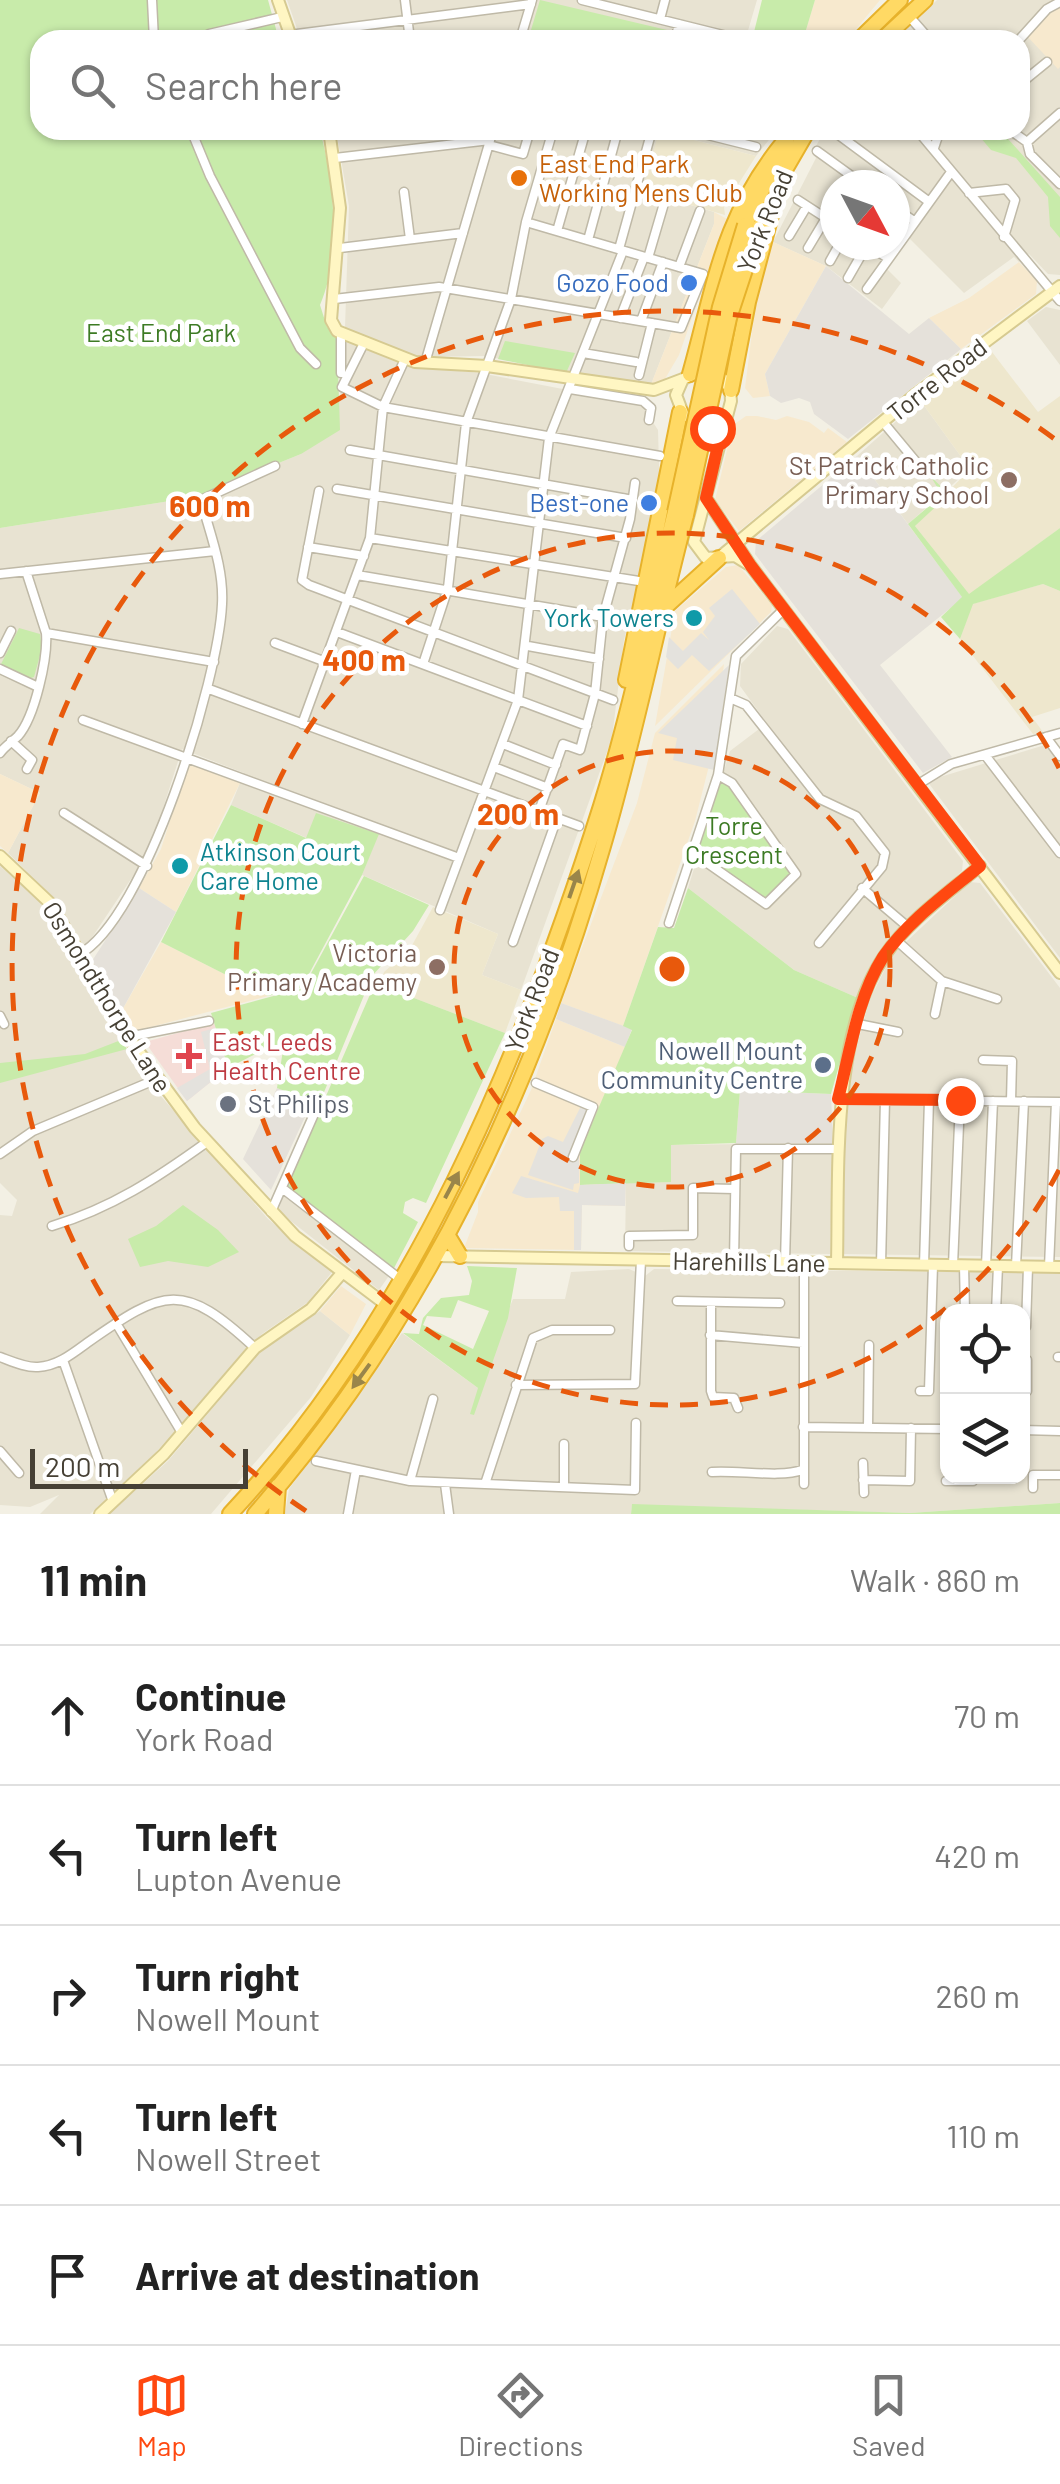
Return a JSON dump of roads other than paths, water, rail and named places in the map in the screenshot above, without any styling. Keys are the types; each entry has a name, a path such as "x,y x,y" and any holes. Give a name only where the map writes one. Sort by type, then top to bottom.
{"highway":[{"path":"869,30 900,0"},
{"path":"892,30 925,0"},
{"path":"686,376 727,234 756,177 785,140"},
{"name":"York Road","path":"259,1513 416,1295 448,1236 527,1059 603,848 662,610 720,307 786,140"},
{"name":"York Road","path":"752,226 802,140"},
{"path":"730,390 748,302 782,174"},
{"path":"617,750 639,582 679,409"},
{"name":"York Road","path":"232,1512 305,1425 403,1275 459,1171 549,958 617,750 681,513"},
{"path":"662,610 722,556"},
{"path":"448,1236 460,1256"},
{"path":"403,1275 438,1256"},
{"path":"385,1304 400,1307 416,1295"},
{"path":"276,1514 278,1486"},
{"path":"232,1512 259,1513"}],"street":[{"path":"152,0 154,30"},
{"path":"278,0 287,30"},
{"path":"405,0 409,30"},
{"path":"582,0 703,30"},
{"path":"660,19 665,0"},
{"path":"1039,0 1046,9"},
{"path":"331,30 532,2 523,30"},
{"path":"1028,30 1046,9 1060,2"},
{"path":"908,15 921,30"},
{"path":"226,30 282,17"},
{"path":"678,30 679,24"},
{"path":"1030,76 1047,62"},
{"path":"1030,139 1060,113"},
{"path":"195,140 300,348 316,364"},
{"path":"330,140 340,248 332,324 341,333 406,359 487,366 644,401 651,408 649,420"},
{"path":"425,363 491,140"},
{"path":"335,158 490,143 523,154 527,140"},
{"path":"423,664 448,588 466,424 512,299 526,222 550,140"},
{"path":"558,232 583,140"},
{"path":"588,240 615,140"},
{"path":"440,910 518,700 528,646 549,438 621,250 649,140"},
{"path":"728,140 756,147"},
{"path":"846,140 928,201"},
{"path":"926,140 1004,236 1058,293"},
{"path":"934,148 937,140"},
{"path":"1024,140 1028,151 1060,184"},
{"path":"817,151 843,170"},
{"path":"910,228 951,172"},
{"path":"969,193 1006,188 1016,200 1004,236"},
{"path":"404,192 410,239"},
{"path":"620,318 665,200"},
{"path":"789,236 803,203 820,214"},
{"path":"678,266 700,211"},
{"path":"910,219 914,222"},
{"path":"334,299 447,288 681,328 703,274 526,222"},
{"path":"808,248 820,228"},
{"path":"340,248 463,233"},
{"path":"848,278 858,260"},
{"path":"867,290 887,260"},
{"path":"642,322 664,262"},
{"name":"Torre Road","path":"722,556 883,422 1058,293"},
{"path":"639,376 652,323"},
{"path":"341,333 341,373"},
{"path":"364,343 342,388 382,407 660,456"},
{"path":"583,353 636,362"},
{"path":"302,724 370,538 382,407 406,359"},
{"path":"571,384 654,390 686,376 716,373 730,390 695,532 698,552 706,558 735,556 751,566"},
{"path":"679,409 676,395 686,376"},
{"path":"654,390 692,422 709,424 725,414"},
{"path":"883,422 922,469"},
{"path":"709,424 720,437"},
{"path":"350,450 633,500"},
{"path":"78,954 95,944 146,866 209,689 222,601 215,551 201,500 239,487 276,466"},
{"path":"540,812 563,744 580,750 587,726 595,694 603,617 616,580 635,484"},
{"path":"336,489 626,538"},
{"path":"318,491 302,580 613,700"},
{"path":"706,498 751,566 1060,973"},
{"path":"695,532 706,522 726,527"},
{"path":"722,556 731,543 726,527"},
{"path":"370,538 639,582"},
{"path":"308,547 364,556"},
{"path":"0,574 215,551"},
{"path":"0,753 30,714 46,632 26,572"},
{"path":"357,575 603,617"},
{"path":"669,923 718,774 736,656 784,609"},
{"path":"0,654 11,630"},
{"path":"46,632 214,662"},
{"path":"336,632 587,726"},
{"path":"275,643 326,662"},
{"path":"528,646 599,659"},
{"path":"0,669 36,686"},
{"path":"209,689 578,826"},
{"path":"730,698 746,705 820,799 856,816 882,849 885,863 819,943"},
{"path":"83,720 459,858"},
{"path":"918,785 944,767 1060,733"},
{"path":"1046,737 1060,756"},
{"path":"11,741 32,760 27,770"},
{"path":"503,744 556,765"},
{"path":"984,755 1060,853"},
{"path":"494,767 548,788"},
{"path":"693,852 766,904 796,874 732,783 718,774"},
{"path":"64,813 146,866"},
{"path":"513,942 557,818"},
{"name":"Osmondthorpe Lane","path":"0,856 51,904 128,1037 207,1142 270,1212 385,1304"},
{"path":"837,1263 838,1099 874,974 908,927 980,866"},
{"path":"862,888 908,927"},
{"path":"896,940 942,981 986,992 997,999"},
{"path":"935,1014 942,981"},
{"path":"128,1037 209,1021"},
{"path":"858,1024 898,1032"},
{"path":"527,1059 528,1073 536,1083 593,1107 573,1156"},
{"path":"983,1060 1012,1061 1010,1101"},
{"path":"0,1154 33,1131 157,1080"},
{"path":"515,1089 536,1083"},
{"path":"838,1099 1058,1102 1055,1267"},
{"path":"881,1264 885,1100"},
{"path":"920,1390 929,1390 929,1100"},
{"path":"960,1100 958,1265 963,1304"},
{"path":"992,1101 995,1304"},
{"path":"1024,1101 1024,1304"},
{"path":"270,1212 318,1105"},
{"path":"52,1226 93,1214 137,1192 207,1142"},
{"path":"785,1262 788,1148"},
{"path":"734,1262 736,1149 839,1148"},
{"path":"282,1188 403,1275"},
{"path":"629,1246 629,1236 692,1235 693,1188 734,1188"},
{"name":"Harehills Lane","path":"438,1256 1055,1267"},
{"path":"516,1385 630,1386 638,1380 641,1260"},
{"path":"804,1262 804,1484"},
{"path":"100,1514 182,1433 255,1348 310,1309 342,1273"},
{"path":"0,1357 36,1368 62,1360 116,1323 164,1300 194,1302 214,1310 255,1348"},
{"path":"677,1301 780,1303"},
{"path":"711,1302 711,1400 734,1398 738,1408"},
{"path":"116,1323 182,1433"},
{"path":"485,1484 529,1344 538,1334 610,1330"},
{"path":"710,1335 803,1342"},
{"path":"868,1428 869,1345"},
{"path":"62,1360 113,1502"},
{"path":"410,1481 432,1399"},
{"path":"296,1463 316,1461 410,1481 446,1484 635,1490 636,1423"},
{"path":"803,1427 940,1429"},
{"path":"863,1480 910,1481 911,1428"},
{"path":"1030,1430 1060,1430"},
{"path":"310,1443 316,1461"},
{"path":"564,1444 564,1487"},
{"path":"0,1451 18,1473"},
{"path":"863,1463 864,1494"},
{"path":"348,1514 356,1470"},
{"path":"712,1472 770,1471 788,1476 802,1470"},
{"path":"1033,1488 1033,1475 1060,1475"},
{"path":"446,1484 449,1514"},
{"path":"973,1484 974,1494"}],"place":[{"name":"East End Park Working Mens Club","path":"519,178"},
{"name":"Gozo Food","path":"689,283"},
{"name":"St Patrick Catholic Primary School","path":"1009,480"},
{"name":"Best-one","path":"649,503"},
{"name":"York Towers","path":"694,618"},
{"name":"Atkinson Court Care Home","path":"180,866"},
{"name":"Victoria Primary Academy","path":"437,967"},
{"name":"East Leeds Health Centre","path":"189,1056"},
{"name":"Nowell Mount Community Centre","path":"823,1065"},
{"name":"St Philips","path":"228,1104"}],"park label":[{"name":"East End Park","path":"161,333"},
{"name":"Torre Crescent","path":"734,840"}]}
